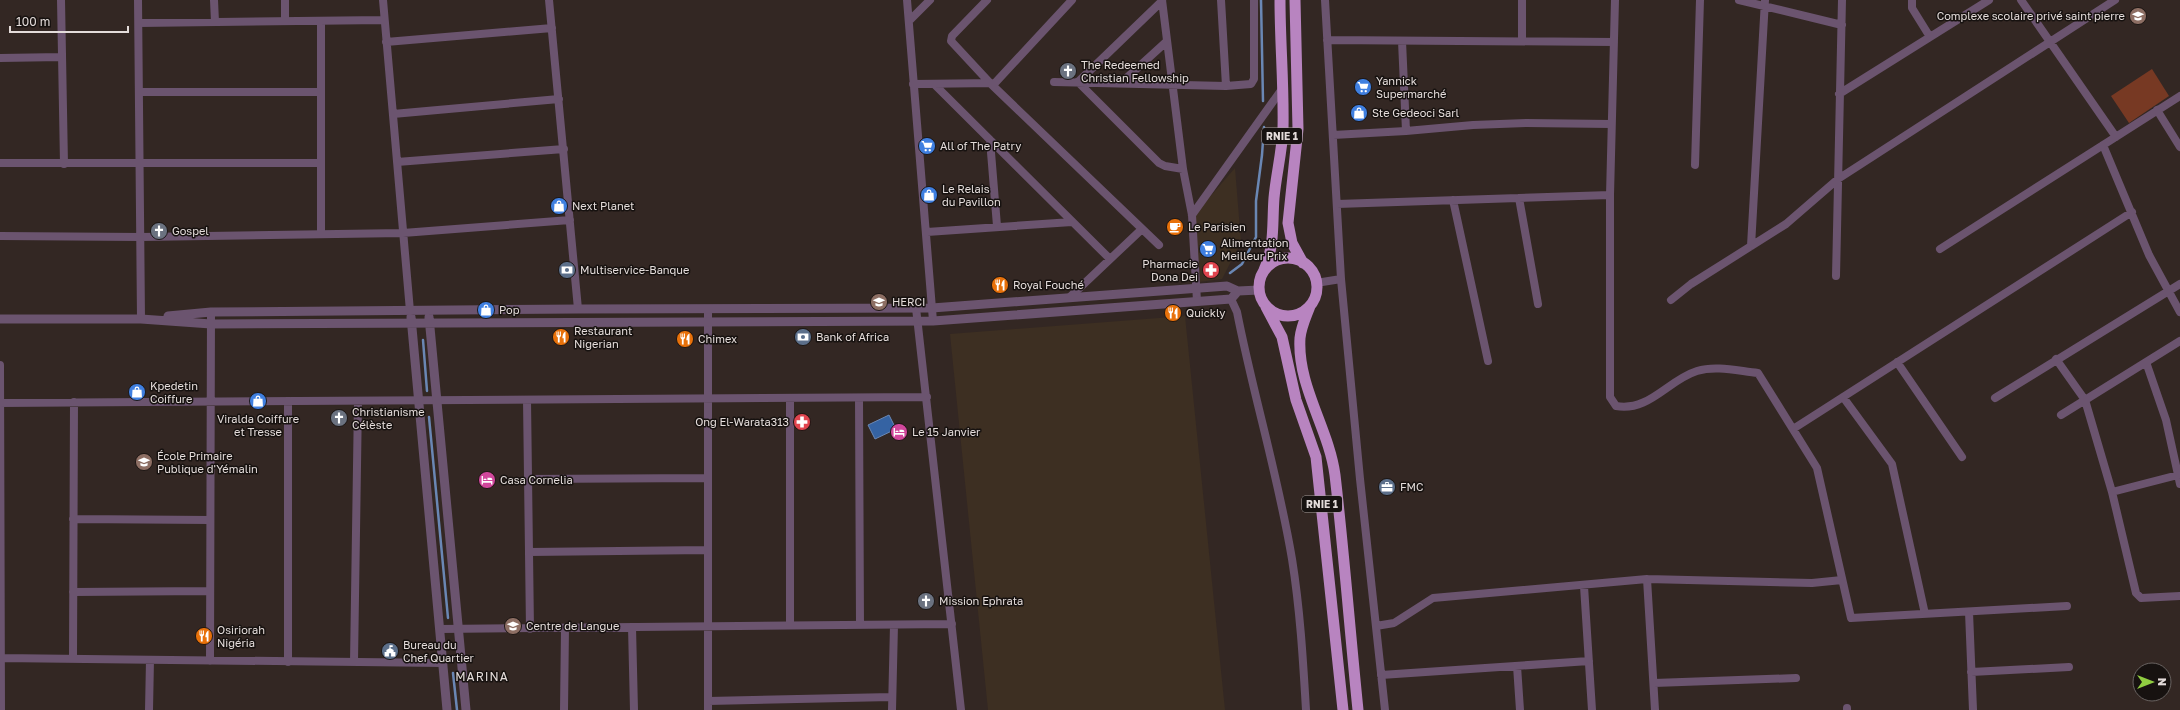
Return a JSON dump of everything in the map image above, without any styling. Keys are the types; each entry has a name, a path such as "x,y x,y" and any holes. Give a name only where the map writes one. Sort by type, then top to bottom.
{"highway":[{"name":"RNIE 1","path":"1280,0 1283,127 1281,154 1274,201 1274,238 1270,257 1260,278 1259,290 1282,337 1296,400 1316,457 1343,710"},
{"name":"RNIE 1","path":"1295,0 1298,129 1288,223 1292,244 1303,263 1312,271 1316,283 1316,295 1310,306 1300,337 1302,364 1312,401 1323,429 1334,474 1358,710"},
{"path":"1264,270 1273,262 1282,259 1292,258 1303,263"},
{"path":"1266,306 1277,315 1289,317 1298,315 1310,306"}],"street":[{"path":"62,0 64,164"},
{"path":"138,0 141,319"},
{"path":"214,0 214,22"},
{"path":"285,0 285,21"},
{"path":"383,0 447,710"},
{"path":"550,0 578,309"},
{"path":"907,0 913,84 927,232 933,321"},
{"path":"908,21 930,0"},
{"path":"987,0 951,39 990,82 1159,245"},
{"path":"913,84 994,82 1072,0"},
{"path":"1162,0 1182,169 1192,215 1197,301"},
{"path":"1078,82 1162,0"},
{"path":"1221,0 1226,86"},
{"path":"1054,82 1226,86 1251,84 1254,79 1254,0"},
{"path":"1325,0 1341,279 1385,710"},
{"path":"1522,0 1522,41"},
{"path":"1615,0 1610,195 1610,397 1616,406 1628,406 1645,402 1695,371 1711,368 1758,373 1817,468 1851,618 2068,606"},
{"path":"1695,165 1700,0"},
{"path":"1739,0 1765,3 1842,25"},
{"path":"1836,276 1842,0"},
{"path":"1912,0 1912,8 1930,37"},
{"path":"1839,94 1989,0"},
{"path":"2021,0 2116,137"},
{"path":"1671,300 1691,284 1786,224 1838,179 2051,43 2115,0"},
{"path":"1751,246 1765,3"},
{"path":"321,20 321,234"},
{"path":"139,23 384,20"},
{"path":"386,42 552,28"},
{"path":"1328,40 1614,42"},
{"path":"1402,40 1406,132"},
{"path":"1120,83 1166,42"},
{"path":"0,58 62,57"},
{"path":"1078,82 1159,163 1165,166 1182,169"},
{"path":"934,84 1110,259"},
{"path":"1192,215 1282,89"},
{"path":"139,92 321,92"},
{"path":"1940,250 2180,96"},
{"path":"393,114 559,99"},
{"path":"2157,110 2180,147"},
{"path":"1333,135 1406,132 1481,124 1611,124"},
{"path":"990,140 997,226"},
{"path":"2103,145 2149,255 2167,291 2180,312"},
{"path":"397,162 564,149"},
{"path":"0,163 321,163"},
{"path":"1337,204 1610,195"},
{"path":"1519,198 1538,304"},
{"path":"1453,200 1488,361"},
{"path":"1793,430 2132,212"},
{"path":"0,236 141,237 403,233 570,220"},
{"path":"927,232 1072,222"},
{"path":"1070,297 1142,229"},
{"path":"1316,283 1341,279"},
{"path":"1995,398 2056,359 2180,284"},
{"path":"141,319 211,312 932,308 1227,286 1238,291 1259,290"},
{"path":"1231,300 1238,291"},
{"path":"0,319 141,319 211,324 933,321 1197,301 1231,300"},
{"path":"1231,300 1237,312 1265,430 1292,558 1299,618 1306,710"},
{"path":"916,308 961,710"},
{"path":"708,309 708,710"},
{"path":"428,311 438,400 466,710"},
{"path":"210,661 211,312"},
{"path":"2061,415 2180,341"},
{"path":"2056,359 2085,400 2112,492 2138,597 2180,596"},
{"path":"1898,362 1962,457"},
{"path":"2146,362 2166,420 2180,484"},
{"path":"0,365 1,710"},
{"path":"0,403 927,397"},
{"path":"1843,397 1892,464 1925,614"},
{"path":"790,398 790,625"},
{"path":"859,398 860,625"},
{"path":"527,400 530,629"},
{"path":"288,401 288,662"},
{"path":"354,662 358,401"},
{"path":"73,659 74,402"},
{"path":"2112,492 2178,474"},
{"path":"529,479 708,478"},
{"path":"73,519 210,520"},
{"path":"530,552 708,550"},
{"path":"1376,626 1394,623 1433,598 1584,586 1647,579 1812,583 1842,580"},
{"path":"1647,579 1655,710"},
{"path":"1584,586 1592,710"},
{"path":"73,592 210,591"},
{"path":"1969,612 1973,710"},
{"path":"440,629 530,629 708,625 952,624"},
{"path":"892,710 894,625"},
{"path":"632,627 634,710"},
{"path":"564,710 565,628"},
{"path":"0,658 443,663"},
{"path":"149,710 150,660"},
{"path":"1381,675 1589,661"},
{"path":"1517,666 1520,710"},
{"path":"1971,672 2069,667"},
{"path":"1654,683 1796,678"},
{"path":"708,701 892,697"}],"shaded area":[{"path":"2152,69 2169,96 2129,123 2111,96"},
{"path":"1235,168 1241,242 1222,279 1199,282 1195,214"},
{"path":"1185,316 1225,710 988,710 950,334"}],"water":[{"path":"889,415 896,429 875,439 868,425"}],"waterway":[{"path":"1261,0 1263,101"},
{"path":"1230,273 1242,264 1256,237 1256,201 1264,127"},
{"path":"423,340 427,391"},
{"path":"429,417 448,618"},
{"path":"453,673 457,710"}],"place":[{"name":"Complexe scolaire privé saint pierre","path":"2138,16"},
{"name":"The Redeemed Christian Fellowship","path":"1068,71"},
{"name":"Yannick Supermarché","path":"1363,87"},
{"name":"Ste Gedeoci Sarl","path":"1359,113"},
{"name":"All of The Patry","path":"927,146"},
{"name":"Le Relais du Pavillon","path":"929,195"},
{"name":"Next Planet","path":"559,206"},
{"name":"Le Parisien","path":"1175,227"},
{"name":"Gospel","path":"159,231"},
{"name":"Alimentation Meilleur Prix","path":"1208,249"},
{"name":"Multiservice-Banque","path":"567,270"},
{"name":"Pharmacie Dona Dei","path":"1211,270"},
{"name":"Royal Fouché","path":"1000,285"},
{"name":"HERCI","path":"879,302"},
{"name":"Pop","path":"486,310"},
{"name":"Quickly","path":"1173,313"},
{"name":"Restaurant Nigerian","path":"561,337"},
{"name":"Bank of Africa","path":"803,337"},
{"name":"Chimex","path":"685,339"},
{"name":"Kpedetin Coiffure","path":"137,392"},
{"name":"Viralda Coiffure et Tresse","path":"258,401"},
{"name":"Christianisme Célèste","path":"339,418"},
{"name":"Ong El-Warata313","path":"802,422"},
{"name":"Le 15 Janvier","path":"899,432"},
{"name":"École Primaire Publique d'Yémalin","path":"144,462"},
{"name":"Casa Cornelia","path":"487,480"},
{"name":"FMC","path":"1387,487"},
{"name":"Mission Ephrata","path":"926,601"},
{"name":"Centre de Langue","path":"513,626"},
{"name":"Osiriorah Nigéria","path":"204,636"},
{"name":"Bureau du Chef Quartier","path":"390,651"}],"district":[{"name":"MARINA","path":"482,677"}]}
